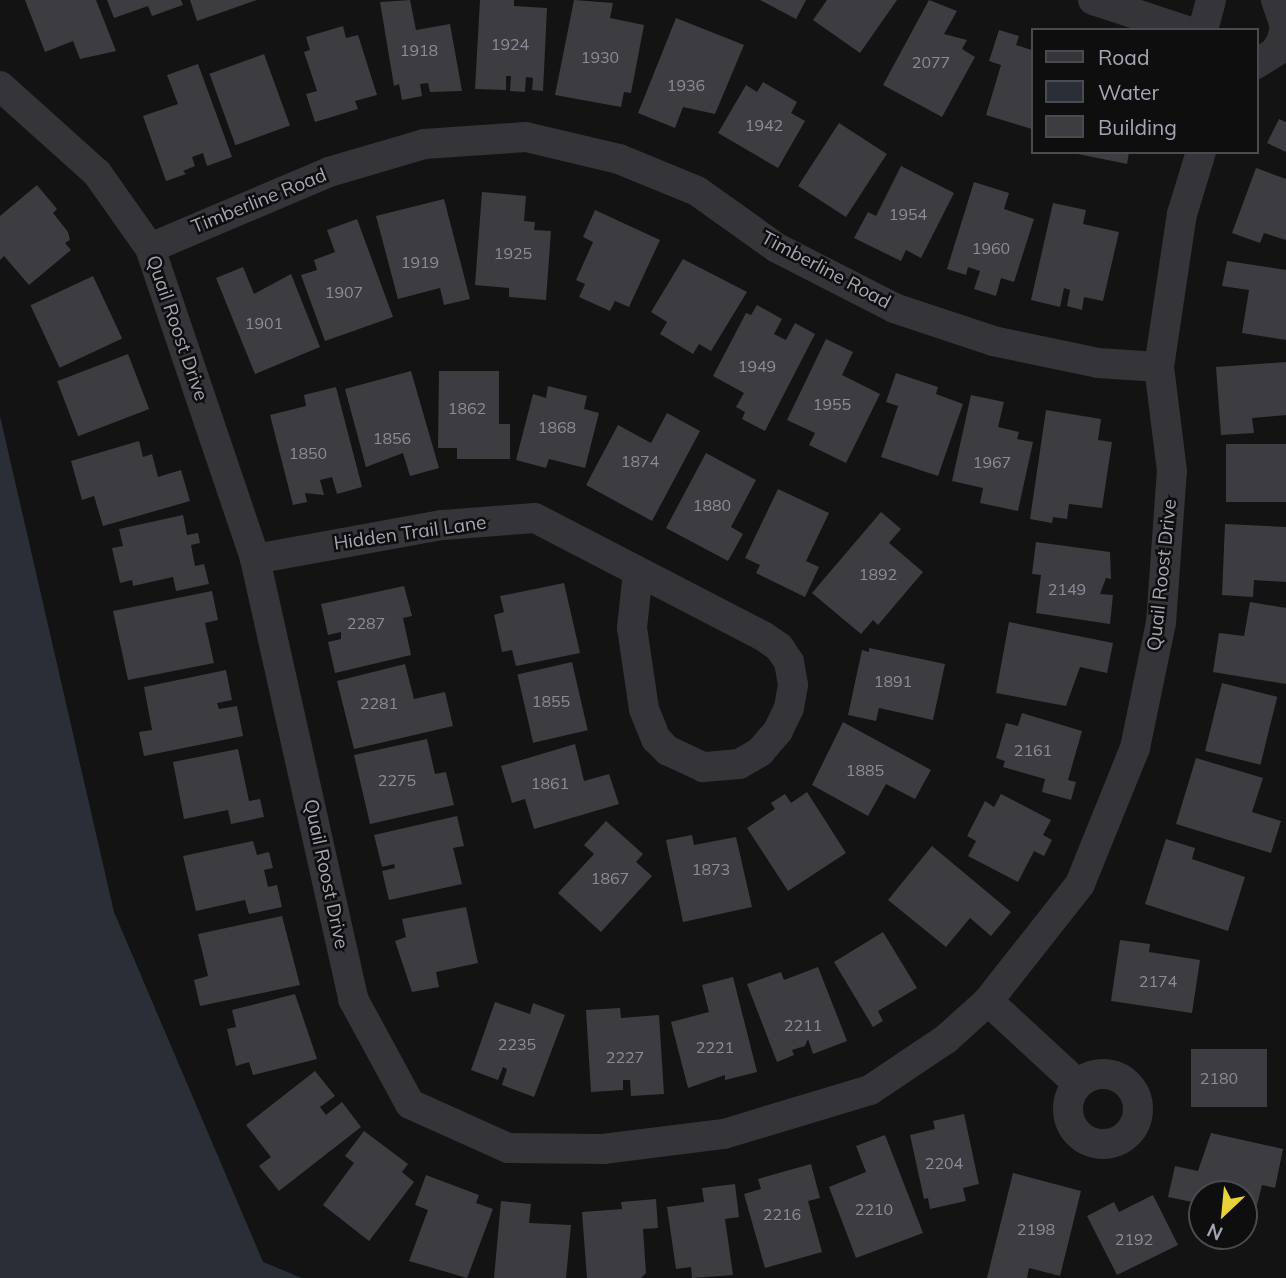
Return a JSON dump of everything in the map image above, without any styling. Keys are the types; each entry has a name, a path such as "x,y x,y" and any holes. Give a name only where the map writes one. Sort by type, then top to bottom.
{"street":[{"path":"1093,0 1179,28"},
{"path":"1204,28 1211,0"},
{"path":"1258,63 1275,52 1282,40 1285,26 1276,0"},
{"name":"Quail Roost Drive","path":"0,86 97,173 150,248 255,559 353,999 410,1104 508,1148 603,1150 724,1134 870,1090 946,1039 988,1001 1080,884 1135,748 1161,623 1172,471 1159,367 1182,214 1200,154"},
{"name":"Timberline Road","path":"150,248 328,172 424,144 526,137 619,159 697,191 778,248 894,308 993,341 1098,363 1159,367"},
{"name":"Hidden Trail Lane","path":"255,559 443,524 535,518 763,636 789,662 793,685 789,708 778,731 760,752 739,764 703,768 668,751 656,739 644,709 632,628 638,572"},
{"path":"988,1001 1078,1084"}],"water":[{"path":"0,416 114,912 263,1262 302,1278 0,1278"}],"building":[{"path":"25,0 96,0 116,51 80,59 73,41 45,52"},
{"path":"107,0 181,0 183,5 152,16 148,6 114,18"},
{"path":"190,0 257,0 197,21"},
{"path":"410,0 416,30 450,24 462,91 430,92 428,83 420,84 422,96 402,100 399,84 394,86 380,2"},
{"path":"480,0 514,0 514,6 547,8 543,91 532,90 533,78 526,77 525,92 510,91 511,76 506,76 506,90 475,89"},
{"path":"574,0 613,3 610,18 644,25 631,93 624,92 621,107 555,95"},
{"path":"760,0 806,0 796,19"},
{"path":"827,0 897,0 860,53 813,20"},
{"path":"929,0 957,11 944,34 967,40 962,49 975,57 942,117 883,85"},
{"path":"676,18 744,45 715,114 683,107 675,128 638,113"},
{"path":"343,26 346,38 358,35 377,95 355,101 358,109 315,122 306,94 317,91 304,52 310,50 306,37"},
{"path":"999,30 1019,36 1016,45 1030,49 1030,128 986,115 1001,65 989,61"},
{"path":"264,54 290,125 235,145 209,74"},
{"path":"198,64 232,157 207,166 203,153 192,157 195,166 183,171 186,174 166,181 143,116 178,104 167,75"},
{"path":"763,82 797,102 791,113 805,121 778,168 718,133 746,85 757,92"},
{"path":"1279,119 1286,122 1286,152 1267,143"},
{"path":"839,123 887,154 846,217 798,186"},
{"path":"1078,154 1129,154 1127,164"},
{"path":"901,166 954,193 921,258 906,250 901,261 854,238 868,212 876,216"},
{"path":"1256,168 1286,179 1286,240 1264,233 1260,243 1232,233"},
{"path":"974,182 1009,193 1004,209 1034,219 1014,282 1001,278 996,296 974,289 980,271 968,267 966,275 947,269"},
{"path":"37,185 57,209 53,213 68,232 70,240 65,243 71,250 29,285 4,256 0,260 0,216"},
{"path":"482,192 526,196 524,221 535,222 534,230 551,231 546,300 509,297 509,288 475,285"},
{"path":"444,199 470,299 444,305 440,288 398,299 376,216"},
{"path":"1053,203 1086,210 1083,224 1119,232 1103,301 1084,297 1082,310 1067,306 1070,290 1064,288 1060,307 1031,300"},
{"path":"595,210 660,240 629,307 615,301 610,311 579,297 585,284 576,280 593,242 583,237"},
{"path":"357,219 393,317 325,341 301,275 317,270 314,260 335,252 327,230"},
{"path":"683,259 747,292 711,351 699,344 693,354 660,334 667,322 651,312"},
{"path":"1227,261 1286,270 1286,340 1242,333 1249,290 1222,286"},
{"path":"243,267 254,294 291,274 320,347 255,374 216,278"},
{"path":"93,276 122,339 60,368 30,305"},
{"path":"757,305 782,319 774,334 786,340 795,323 815,334 765,431 742,419 745,412 736,407 744,393 713,376 746,313 751,315"},
{"path":"826,339 853,352 842,375 880,394 846,463 809,445 815,433 787,420"},
{"path":"128,354 149,409 78,436 57,381"},
{"path":"1286,362 1286,415 1252,418 1254,433 1221,435 1216,367"},
{"path":"411,371 439,468 410,476 403,453 366,467 345,389"},
{"path":"439,371 499,371 499,424 510,424 510,459 457,459 457,448 438,448"},
{"path":"896,373 938,387 936,394 963,404 938,476 881,457 898,406 886,402"},
{"path":"548,386 587,396 584,409 599,413 585,468 549,459 546,468 516,460 533,394 546,398"},
{"path":"336,387 362,487 337,494 332,477 320,480 324,495 305,493 307,502 293,505 270,415 306,406 304,395"},
{"path":"971,395 1004,402 998,427 1019,432 1017,439 1033,442 1018,511 980,503 983,488 952,481"},
{"path":"1046,410 1101,419 1098,440 1112,442 1102,508 1069,504 1067,519 1053,517 1052,523 1030,519"},
{"path":"667,413 700,431 652,521 586,485 618,425 651,443"},
{"path":"139,441 143,457 152,454 158,477 181,470 190,501 103,526 94,496 82,500 71,461"},
{"path":"1226,444 1286,444 1286,502 1226,502"},
{"path":"706,453 756,480 731,527 743,534 728,561 666,528"},
{"path":"778,489 829,513 806,561 819,567 805,597 756,573 760,565 745,558"},
{"path":"881,512 901,529 889,543 923,572 878,625 873,620 861,634 812,593"},
{"path":"183,515 187,535 198,533 200,543 191,545 195,566 204,564 209,584 176,591 173,577 133,586 132,580 120,583 112,548 123,546 119,529"},
{"path":"1225,524 1286,527 1286,582 1254,580 1253,597 1222,595"},
{"path":"1036,542 1110,552 1111,579 1106,578 1100,594 1113,595 1110,624 1036,613 1041,575 1032,574"},
{"path":"564,583 580,653 516,666 512,650 502,652 494,615 504,612 500,596"},
{"path":"404,586 412,616 403,618 411,655 335,673 328,642 341,639 341,632 328,635 321,604"},
{"path":"212,591 218,620 205,623 214,663 128,680 113,611"},
{"path":"1250,602 1286,608 1286,684 1213,672 1219,633 1244,636"},
{"path":"1009,622 1113,643 1107,673 1080,667 1066,706 996,693"},
{"path":"869,648 945,664 933,720 879,708 876,721 848,715 862,650 869,652"},
{"path":"572,662 588,730 533,743 517,675"},
{"path":"405,664 414,699 445,692 453,726 354,749 337,681"},
{"path":"226,670 232,700 217,703 219,709 237,706 243,736 144,756 139,732 152,730 144,687"},
{"path":"1222,683 1277,697 1260,765 1205,751"},
{"path":"1022,713 1082,731 1068,780 1076,782 1071,800 1042,792 1045,779 1003,767 1005,761 996,758 1006,723 1018,726"},
{"path":"843,722 931,770 915,799 886,784 868,816 812,785"},
{"path":"427,739 435,774 446,772 454,805 370,824 354,755"},
{"path":"575,744 584,781 609,774 619,804 534,829 525,799 512,803 501,766"},
{"path":"238,749 249,801 260,799 264,817 231,824 228,810 184,819 173,762"},
{"path":"1196,758 1263,778 1252,812 1281,821 1271,853 1176,824"},
{"path":"807,792 846,853 788,891 747,828 775,809 771,803 785,794 791,803"},
{"path":"1001,794 1051,820 1043,835 1052,840 1044,856 1034,851 1018,882 968,856 976,841 967,836 985,801 994,807"},
{"path":"457,816 464,846 453,848 462,884 389,900 382,871 395,868 394,864 382,867 374,835"},
{"path":"606,821 643,854 636,862 652,876 601,932 558,893 594,854 584,845"},
{"path":"692,835 694,845 736,837 752,907 683,922 666,840"},
{"path":"1166,839 1195,848 1192,859 1245,877 1228,931 1145,904"},
{"path":"253,841 257,855 269,852 273,868 264,870 268,887 277,885 282,907 249,914 245,900 196,911 183,856"},
{"path":"932,846 1011,912 991,936 970,918 946,947 888,900"},
{"path":"466,907 478,963 436,972 439,987 412,992 395,941 406,937 402,919"},
{"path":"282,916 300,985 200,1006 194,980 208,976 198,934"},
{"path":"883,932 917,988 878,1011 883,1021 873,1027 834,962"},
{"path":"1120,940 1150,944 1149,952 1200,960 1192,1013 1111,1001"},
{"path":"818,967 847,1041 813,1054 808,1039 805,1046 792,1050 794,1055 777,1062 747,984 781,972 784,980"},
{"path":"733,977 757,1072 725,1080 725,1075 688,1088 671,1022 709,1012 702,985"},
{"path":"295,994 317,1059 253,1075 249,1062 236,1066 227,1029 236,1027 232,1010"},
{"path":"495,1002 530,1014 533,1003 565,1015 534,1097 502,1085 507,1069 503,1067 498,1080 471,1070"},
{"path":"620,1008 621,1018 659,1015 664,1094 631,1096 630,1080 623,1080 623,1090 591,1092 586,1010"},
{"path":"1191,1049 1267,1049 1267,1107 1191,1107"},
{"path":"315,1071 335,1096 320,1107 326,1115 342,1102 361,1127 279,1191 259,1166 271,1157 246,1125"},
{"path":"964,1114 979,1184 963,1188 966,1201 930,1209 928,1198 924,1199 910,1135 935,1129 933,1121"},
{"path":"364,1131 408,1164 402,1172 414,1182 369,1241 323,1205 354,1163 345,1156"},
{"path":"1211,1133 1283,1149 1275,1188 1262,1185 1258,1201 1258,1180 1188,1180 1188,1201 1168,1197 1175,1166 1198,1171"},
{"path":"885,1135 923,1233 856,1258 829,1187 866,1172 856,1146"},
{"path":"811,1164 820,1198 808,1201 822,1252 765,1268 744,1194 761,1189 758,1179"},
{"path":"1013,1173 1081,1191 1060,1276 1029,1268 1027,1278 987,1278"},
{"path":"426,1175 479,1195 476,1203 493,1209 467,1278 409,1261 428,1210 415,1205"},
{"path":"735,1184 739,1217 725,1219 733,1275 692,1278 691,1267 676,1269 667,1207 704,1202 702,1188"},
{"path":"1153,1195 1178,1245 1117,1275 1087,1216 1114,1202 1119,1212"},
{"path":"656,1199 658,1228 643,1229 646,1273 641,1278 587,1278 582,1212 622,1209 621,1202"},
{"path":"501,1201 531,1204 529,1223 571,1225 566,1278 494,1278"}]}
